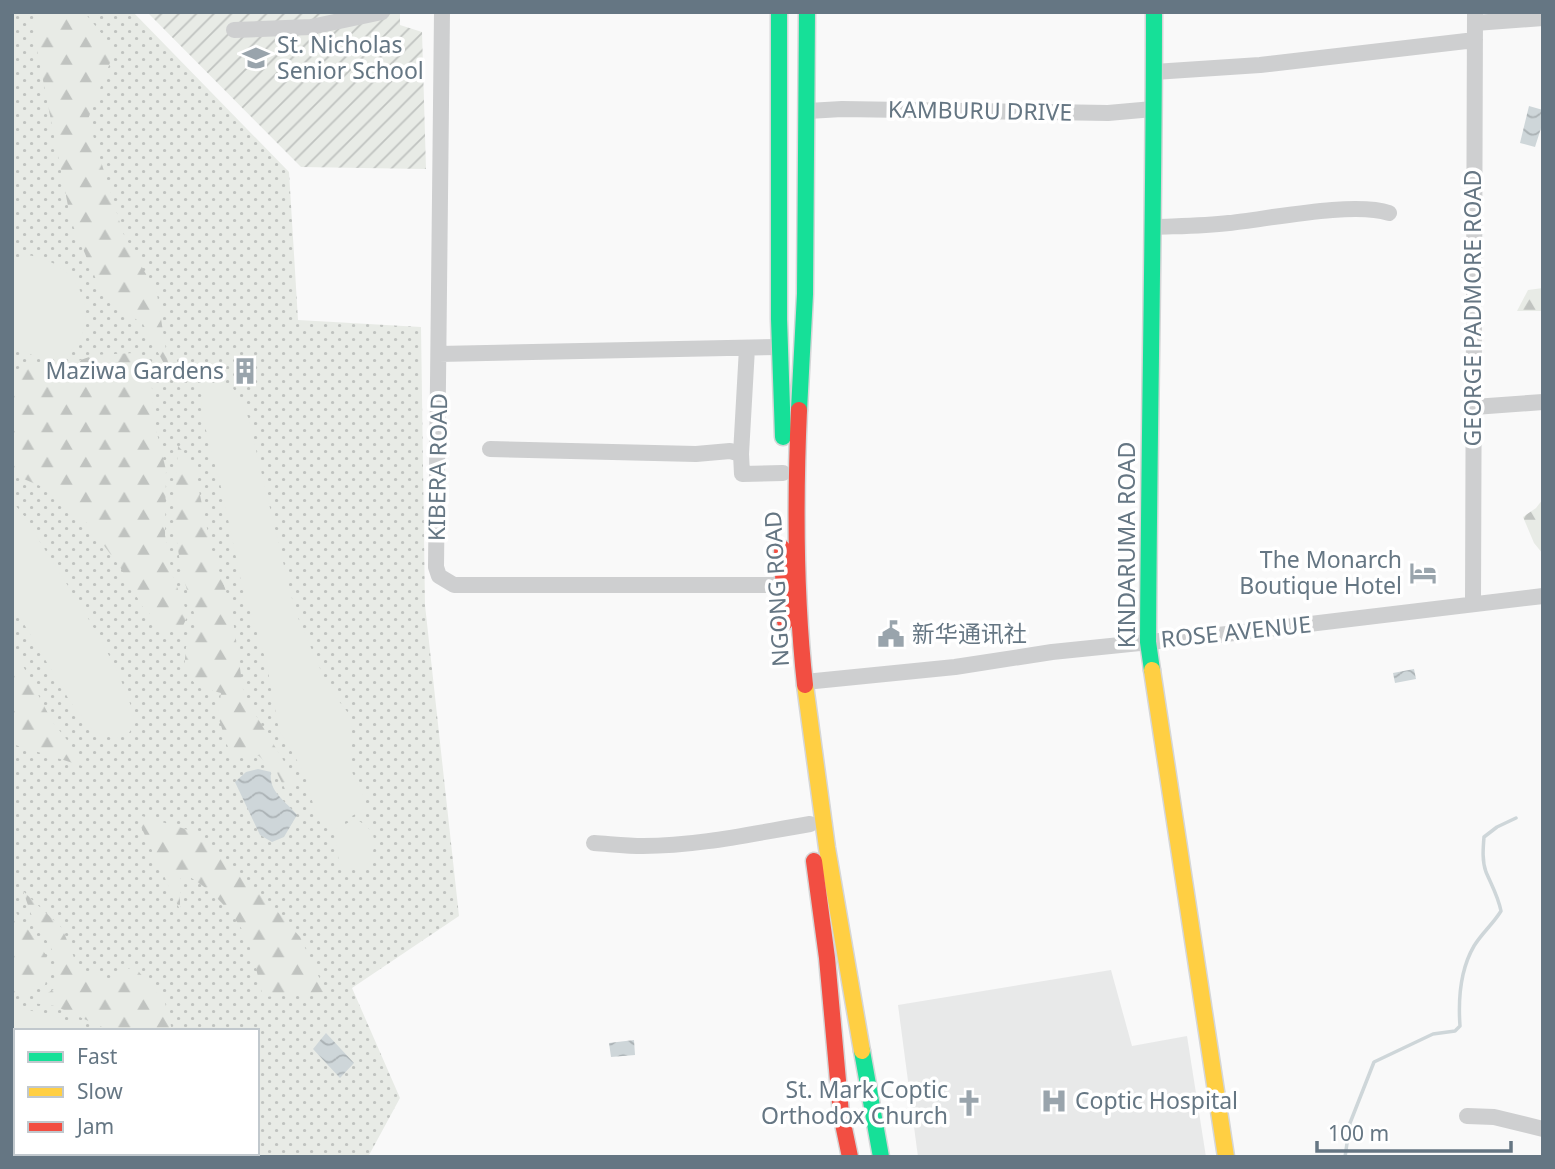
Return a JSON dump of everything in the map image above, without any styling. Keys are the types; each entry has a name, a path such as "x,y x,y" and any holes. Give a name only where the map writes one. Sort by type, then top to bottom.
{"main road":[{"name":"NGONG ROAD","path":"779,12 782,585 790,688 827,958 841,1114 848,1149"},
{"name":"NGONG ROAD","path":"807,12 806,294 796,480 800,624 827,848 881,1157"},
{"name":"KINDARUMA ROAD","path":"1154,12 1148,642 1226,1157"},
{"path":"779,187 782,197 790,204 797,204 805,199 808,190"},
{"path":"848,1149 858,1121 869,1120 876,1127"}],"street":[{"path":"234,30 312,27 382,12"},
{"name":"KIBERA ROAD","path":"442,12 436,567 439,576 449,584 782,585"},
{"path":"1154,72 1260,65 1475,25 1543,18"},
{"name":"GEORGE PADMORE ROAD","path":"1473,603 1475,25"},
{"name":"KAMBURU DRIVE","path":"808,111 842,109 1108,113 1153,109"},
{"path":"1154,227 1226,223 1334,211 1389,213"},
{"path":"439,354 780,347"},
{"path":"747,348 742,474 783,474"},
{"path":"1474,407 1543,402"},
{"path":"490,449 695,454 730,451 741,454"},
{"name":"ROSE AVENUE","path":"805,682 956,667 1052,652 1543,596"},
{"path":"594,843 668,845 810,824"},
{"path":"1467,1116 1494,1117 1543,1129"}],"shaded area":[{"name":"Coptic Hospital","path":"1111,970 1132,1046 1187,1036 1206,1157 918,1157 898,1005"}],"green space":[{"path":"12,12 133,12 289,172 298,320 421,327 425,605 459,916 352,988 400,1098 368,1157 12,1157"},
{"path":"38,12 84,12 115,50 88,119 123,233 157,294 170,375 143,324 104,298 71,221 34,35"},
{"path":"147,12 400,12 400,25 422,32 426,169 301,167"},
{"path":"28,255 57,266 76,284 85,305 84,326 76,345 61,356 39,357 12,344 12,265 16,259"},
{"path":"1543,288 1543,311 1517,311 1528,290"},
{"path":"134,353 146,361 151,374 154,421 166,470 165,535 172,574 188,615 182,628 163,628 142,606 120,567 88,524 45,488 12,474 12,372 24,366 66,365 95,355"},
{"path":"219,380 232,386 248,417 295,611 328,687 352,718 351,770 366,801 364,809 340,823 321,824 305,774 279,730 266,661 242,586 223,495 202,415 203,388"},
{"path":"178,446 193,462 211,547 231,606 244,696 296,781 285,789 277,773 259,756 231,757 218,716 221,693 198,687 184,671 186,647 197,623 181,570 174,521"},
{"path":"1543,499 1543,554 1534,543 1523,517"},
{"path":"12,501 25,517 87,617 116,669 136,722 129,733 117,738 103,736 90,727 71,703 12,604"},
{"path":"12,645 52,721 89,768 12,744"},
{"path":"135,814 192,831 229,864 271,904 300,937 326,992 263,997 249,944 235,919 206,888 180,872 180,910"},
{"path":"355,819 368,827 374,837 374,848 369,863 350,868 339,863 335,833 336,829"},
{"path":"23,891 62,928 79,970 109,979 134,966 165,1003 172,1029 110,1029 55,1006 32,1003 54,989 58,960 31,914"},
{"path":"12,907 46,955 49,970 45,985 14,997 12,997"},
{"path":"12,1006 91,1029 14,1029 12,1048"},
{"path":"12,1066 14,1155 42,1155 12,1157"},
{"path":"116,1155 182,1155 181,1157"}],"water":[{"path":"1529,106 1543,110 1543,122 1535,147 1520,143"},
{"path":"1414,669 1416,679 1395,683 1393,673"},
{"path":"258,769 271,772 275,791 297,815 284,837 272,842 260,835 235,782 246,772"},
{"path":"326,1033 354,1063 340,1078 313,1049"},
{"path":"634,1040 635,1055 611,1057 609,1043"}],"waterway":[{"path":"1345,1157 1350,1123 1374,1062 1433,1034 1455,1031 1460,1026 1460,995 1469,955 1501,911 1485,868 1484,837 1516,818"}],"traffic: fast":[{"path":"779,12 779,319 783,437"},
{"path":"799,410 805,294 807,12"},
{"path":"1152,670 1148,642 1154,12"},
{"path":"862,1051 881,1157"}],"traffic: slow":[{"path":"1152,670 1226,1157"},
{"path":"805,685 827,848 862,1051"}],"traffic: jam":[{"path":"799,410 797,548 805,685"},
{"path":"782,548 785,622"},
{"path":"814,861 827,958 841,1114 850,1157"}],"place":[{"name":"St. Nicholas Senior School","path":"256,58"},
{"name":"Maziwa Gardens","path":"245,371"},
{"name":"The Monarch Boutique Hotel","path":"1423,573"},
{"name":"新华通讯社","path":"891,634"},
{"name":"Coptic Hospital","path":"1054,1101"},
{"name":"St. Mark Coptic Orthodox Church","path":"969,1103"}]}
